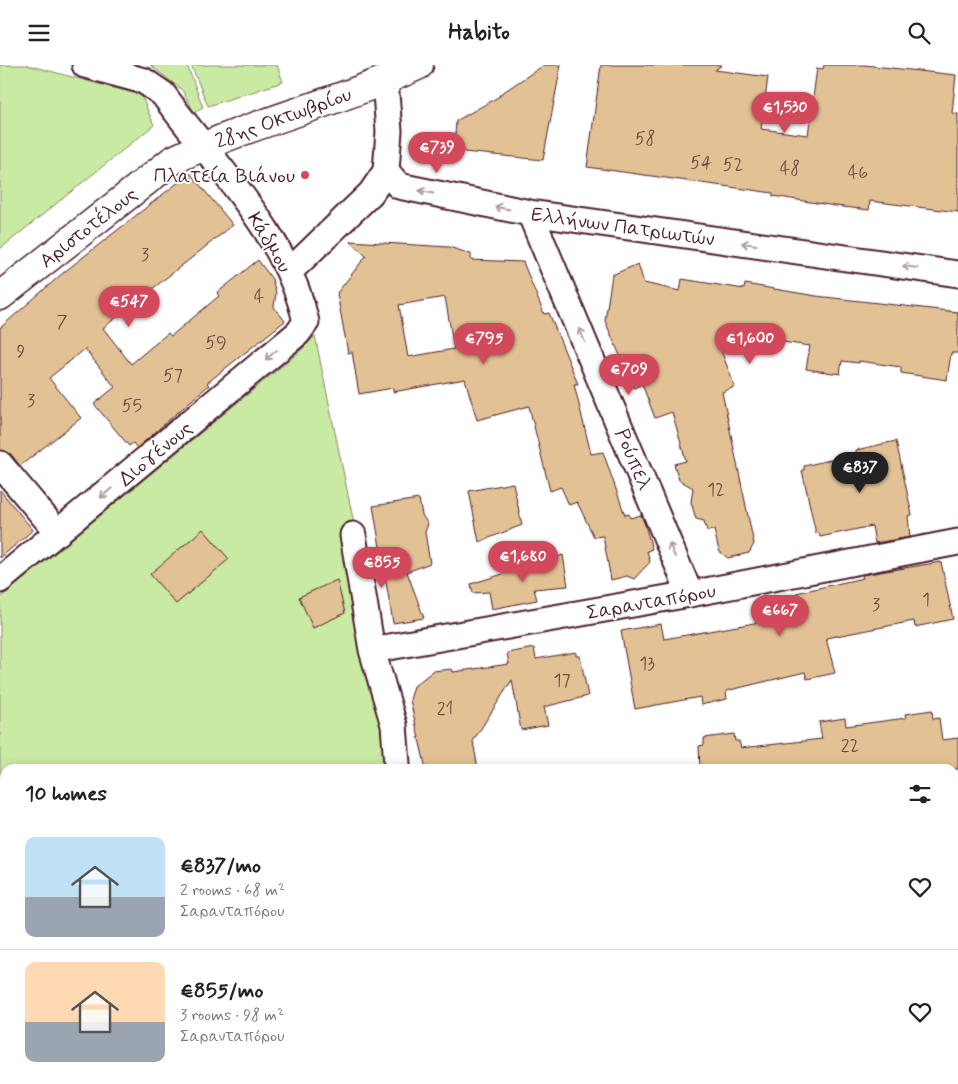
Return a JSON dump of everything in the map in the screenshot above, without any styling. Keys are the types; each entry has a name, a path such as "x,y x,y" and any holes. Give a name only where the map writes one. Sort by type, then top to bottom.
{"street":[{"name":"Κάδμου","path":"85,65 144,81 163,94 252,211 289,272 302,302 306,322"},
{"name":"28ης Οκτωβρίου","path":"203,145 283,115 385,81 419,65"},
{"path":"289,272 371,193 386,171 389,131 385,81"},
{"name":"Αριστοτέλους","path":"0,295 173,160 203,145"},
{"name":"Ελλήνων Πατριωτών","path":"386,171 399,186 530,213 958,274"},
{"name":"Ρούπελ","path":"530,213 690,595"},
{"name":"Διογένους","path":"0,580 298,333 306,322"},
{"path":"0,464 58,533"},
{"path":"353,535 372,650 394,725 397,764"},
{"name":"Σαρανταπόρου","path":"372,650 690,595 958,542"}],"green space":[{"path":"0,65 27,65 141,95 154,125 0,249"},
{"path":"150,65 187,65 203,107 194,112 182,90"},
{"path":"191,65 277,65 283,82 208,106"},
{"path":"315,336 404,764 0,764 0,598 299,352"}],"building":[{"path":"544,65 561,65 543,160 464,152 455,135 456,121 500,96"},
{"path":"601,65 722,65 715,70 768,77 761,129 808,135 817,68 823,69 824,65 864,65 956,75 952,113 958,114 958,212 870,201 869,210 835,206 773,196 773,193 587,167"},
{"path":"190,173 233,225 103,328 131,364 168,333 171,336 219,296 217,293 258,260 272,279 276,293 274,307 285,321 207,383 209,385 137,448 133,443 129,446 94,404 115,387 85,349 49,378 81,418 20,466 11,454 0,450 0,328 63,273"},
{"path":"350,241 449,247 471,254 471,260 523,262 544,314 549,313 578,384 574,384 591,454 603,452 625,515 629,514 630,518 641,515 645,525 652,549 647,551 650,562 634,579 627,576 611,580 603,536 594,537 577,502 569,505 561,487 550,491 529,406 477,420 465,379 393,392 393,388 359,394 352,352 348,353 337,293 366,256","holes":["445,297 454,349 408,357 399,305"]},
{"path":"638,264 644,283 680,291 682,279 744,289 745,284 816,296 958,312 958,353 951,353 947,380 901,373 901,367 859,361 859,363 842,361 840,374 806,369 810,346 747,337 747,340 716,337 735,387 722,392 754,544 749,553 728,558 719,551 714,530 707,531 704,521 696,519 691,502 693,488 679,480 674,464 686,461 672,412 655,418 642,384 634,388 605,321 612,275"},
{"path":"896,441 912,515 908,516 910,537 875,543 872,526 820,537 819,533 816,534 802,470 804,470 804,466 856,454 856,450"},
{"path":"513,483 522,525 479,542 469,491"},
{"path":"0,490 33,530 0,558"},
{"path":"419,499 422,515 428,524 425,532 430,563 407,572 424,618 393,623 373,506"},
{"path":"203,529 229,559 176,604 150,574"},
{"path":"563,555 568,586 534,589 537,600 492,609 489,592 473,593 471,584"},
{"path":"941,562 953,619 915,627 914,621 826,638 835,673 807,679 805,672 726,691 727,699 701,705 700,697 635,709 621,631 661,624 664,639 760,622 756,605 797,595 796,593 863,578 862,575"},
{"path":"337,580 345,613 313,628 299,597"},
{"path":"534,648 536,659 576,652 576,656 580,656 588,696 544,707 548,725 521,730 512,680 473,741 477,764 425,764 410,700 414,686 433,671 452,669 453,672 509,664 507,653"},
{"path":"932,710 933,719 939,718 942,740 958,738 958,764 700,764 699,746 704,745 704,738 734,734 735,741 739,741 741,748 822,739 819,722 845,718 846,726 906,718 905,714"}],"place":[{"name":"Πλατεία Βιάνου","path":"305,175"}]}
